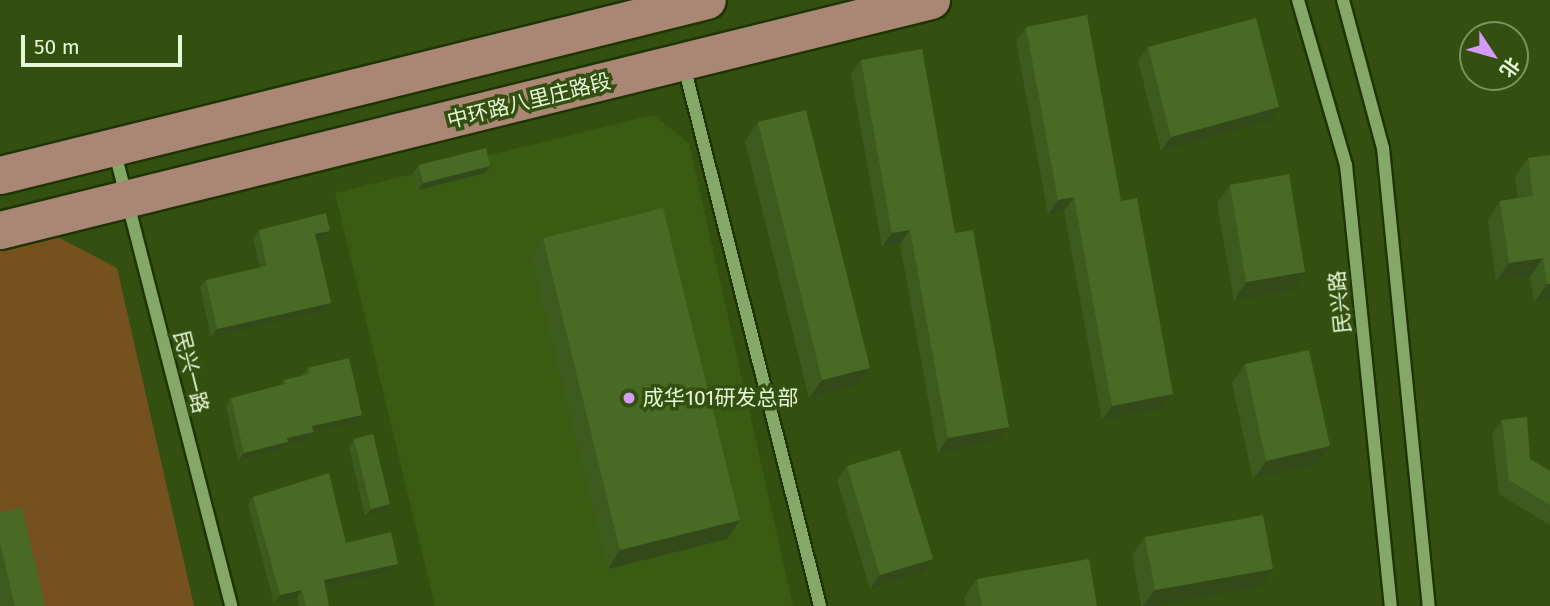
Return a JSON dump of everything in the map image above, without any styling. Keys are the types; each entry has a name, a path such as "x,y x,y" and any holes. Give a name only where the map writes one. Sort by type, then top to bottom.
{"main road":[{"path":"0,175 707,0"},
{"name":"中环路八里庄路段","path":"0,230 127,202 931,0"}],"street":[{"name":"民兴路","path":"1298,0 1346,165 1391,606"},
{"path":"1343,0 1383,148 1429,606"},
{"path":"683,62 820,606"},
{"name":"民兴一路","path":"114,147 231,606"}],"shaded area":[{"path":"653,115 689,143 793,606 435,606 335,193"},
{"path":"52,234 117,268 194,606 0,606 0,247"}],"building":[{"path":"1087,15 1121,201 1137,198 1173,394 1112,406 1074,197 1058,200 1026,27"},
{"path":"1256,18 1279,107 1171,137 1148,47"},
{"path":"922,49 955,233 973,230 1009,427 948,438 910,230 892,233 861,60"},
{"path":"806,110 870,368 822,380 758,122"},
{"path":"486,148 490,166 423,183 419,165"},
{"path":"1550,155 1550,284 1547,284 1543,258 1509,263 1500,201 1533,196 1528,158"},
{"path":"1289,174 1305,272 1246,282 1230,185"},
{"name":"成华101研发总部","path":"663,208 740,520 620,550 543,238"},
{"path":"326,213 330,231 315,234 331,303 217,329 206,280 267,266 259,230"},
{"path":"1309,350 1330,446 1266,461 1245,364"},
{"path":"349,358 362,415 312,426 314,432 287,438 288,442 244,453 231,398 285,384 284,380 309,374 308,368"},
{"path":"1527,417 1530,459 1550,471 1550,505 1509,480 1502,420"},
{"path":"373,434 390,504 371,509 354,439"},
{"path":"900,450 933,559 880,575 847,466"},
{"path":"329,473 346,543 391,532 398,564 324,580 329,606 306,606 302,590 280,595 253,497"},
{"path":"22,507 45,606 15,606 0,543 0,513"},
{"path":"1263,515 1273,569 1155,590 1145,537"},
{"path":"1089,559 1097,606 982,606 977,579"}],"place":[{"name":"成华101研发总部","path":"629,398"}]}
